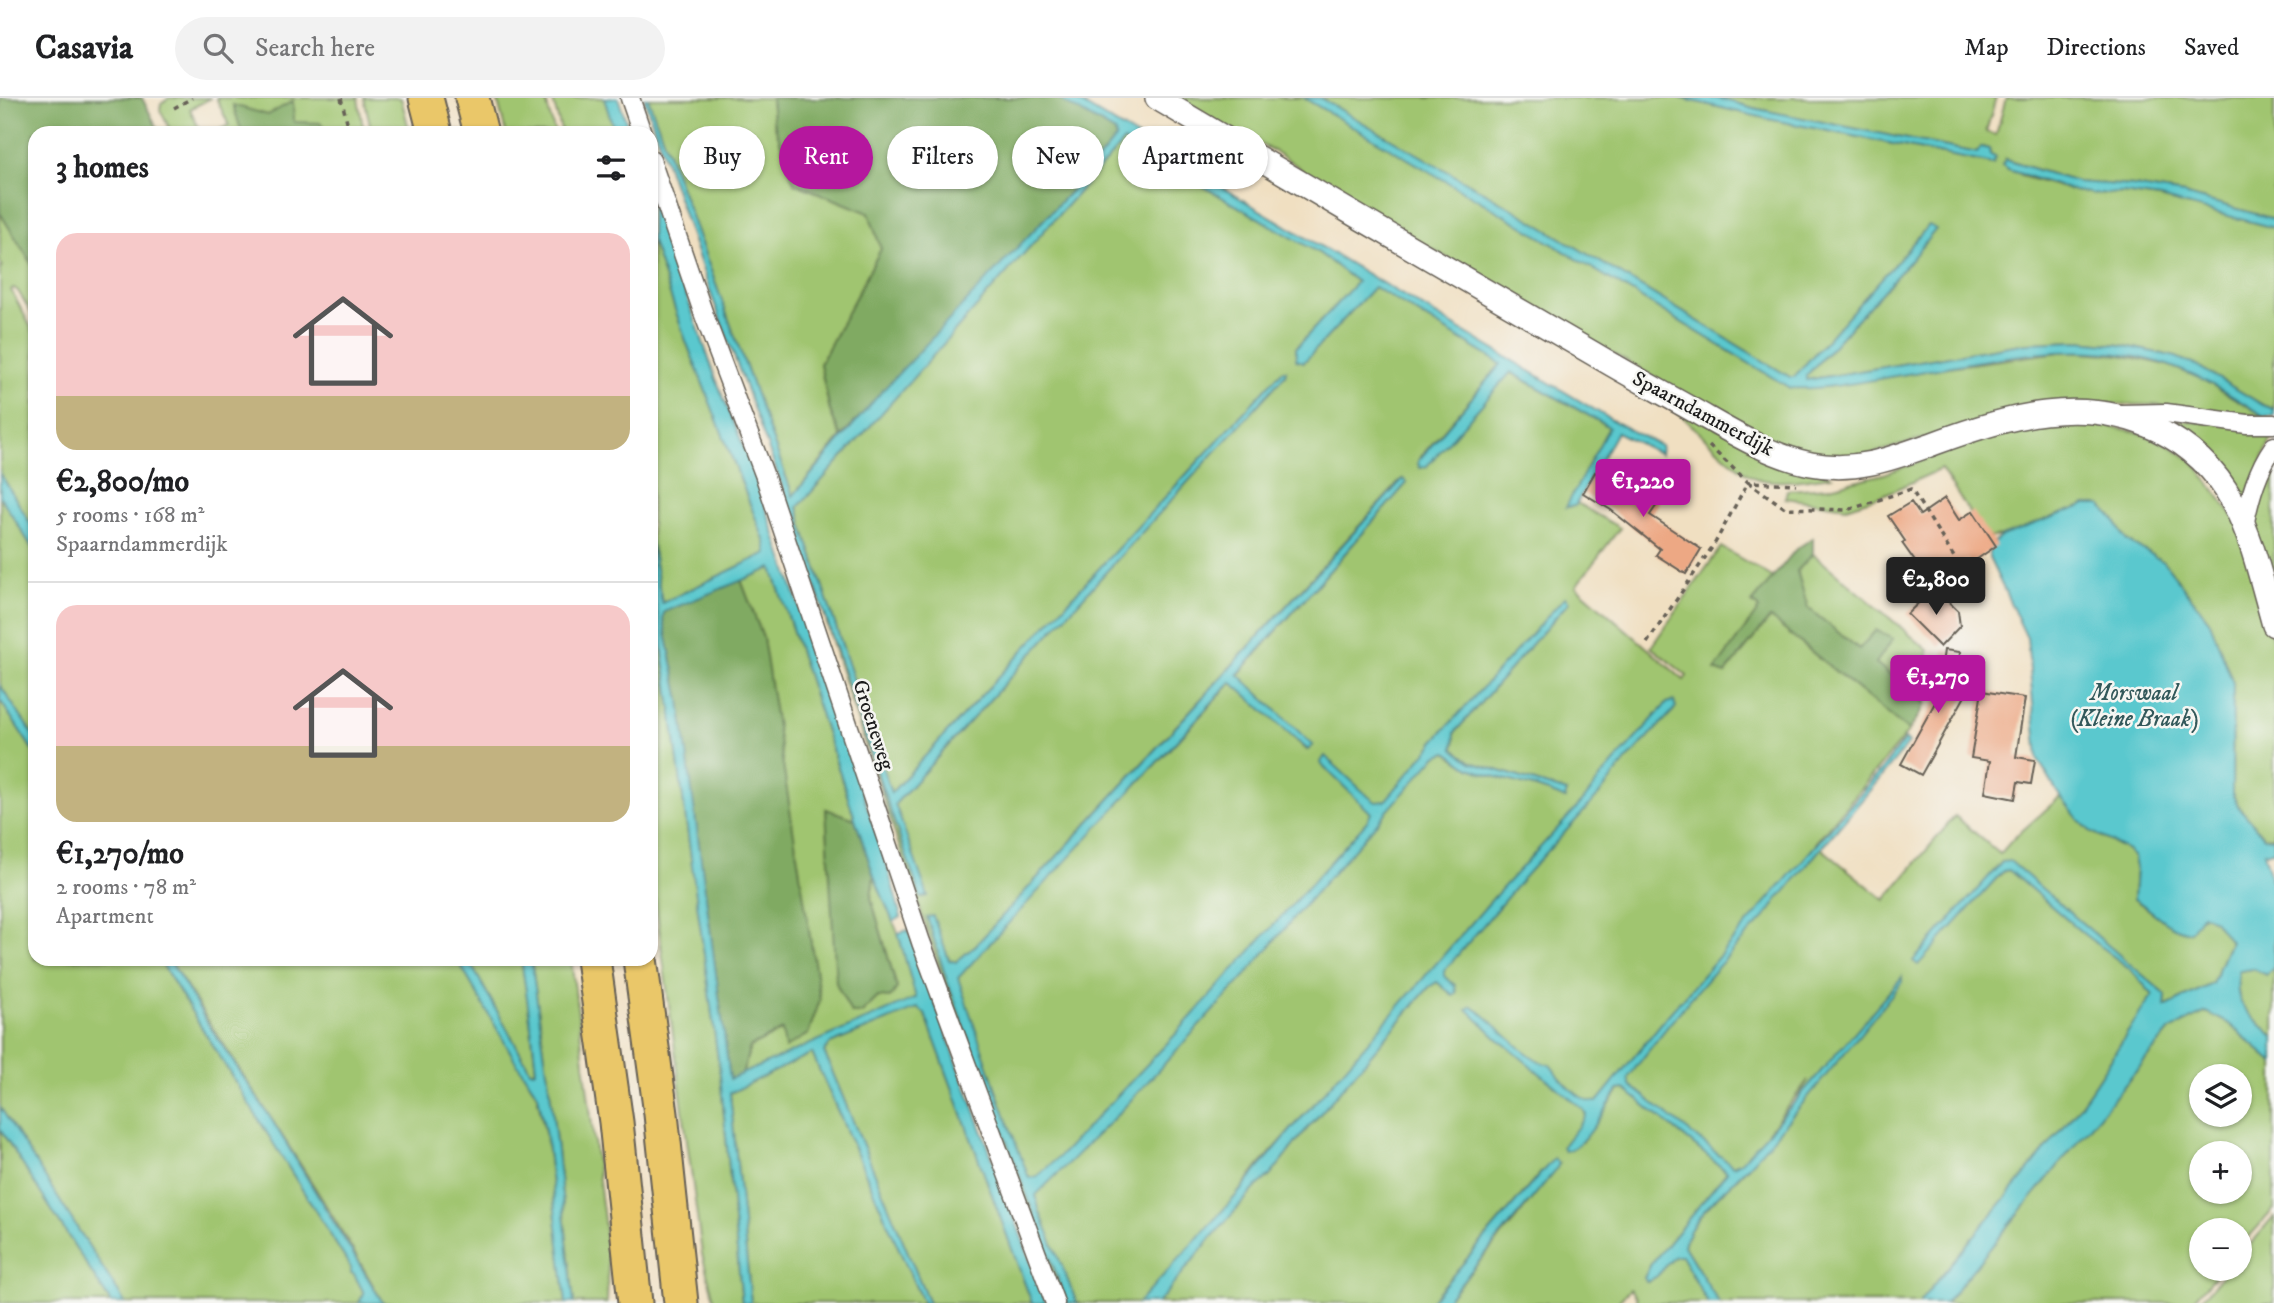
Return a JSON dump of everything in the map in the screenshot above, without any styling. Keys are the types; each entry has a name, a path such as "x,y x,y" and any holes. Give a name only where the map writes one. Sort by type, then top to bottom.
{"highway":[{"path":"426,98 433,126"},
{"path":"472,98 479,126"},
{"path":"594,966 616,1122 635,1303"},
{"path":"641,966 661,1114 681,1303"}],"street":[{"path":"630,98 640,126"},
{"name":"Spaarndammerdijk","path":"1157,98 1645,384 1733,433 1783,457 1830,467 1862,466 1887,461 2017,416 2066,411 2113,415 2154,428 2193,451 2228,491 2244,526 2274,625"},
{"name":"Groeneweg","path":"658,180 704,315 768,486 921,942 1055,1303"},
{"path":"2113,415 2166,413 2247,424 2274,424"},
{"path":"2244,526 2255,481 2274,446"}],"path":[{"path":"174,108 192,98"},
{"path":"341,98 348,126"},
{"path":"1647,643 1715,543 1748,482 1785,508 1849,510 1911,489 1971,584"}],"green space":[{"path":"0,98 142,98 156,126 28,126 28,258 0,213"},
{"path":"169,98 211,98 190,109 198,126 168,126 160,110 161,104"},
{"path":"216,98 358,98 363,126 294,123 293,101 253,126 227,126 229,125"},
{"path":"364,98 401,98 408,126 370,126"},
{"path":"497,98 545,98 553,126 504,126"},
{"path":"552,98 604,98 613,126 560,126"},
{"path":"648,98 771,98 773,120 779,138 779,189 809,189 869,213 881,249 820,364 830,411 841,437 793,496 681,189 765,189 765,126 679,126 679,183"},
{"path":"771,98 1057,98 1115,132 1116,138 1104,152 1104,126 1012,126 1012,189 1073,189 841,437 830,411 820,364 881,249 869,213 809,189 873,189 873,126 779,126 779,138 773,120"},
{"path":"1171,98 1304,98 1521,225 1790,388 2068,351 2120,355 2167,365 2200,378 2264,416 2154,405 2050,403 1856,458 1810,454 1785,448 1742,428 1311,179 1298,167 1268,149 1268,126 1219,126"},
{"path":"1320,98 1680,98 1768,119 1993,164 1989,149 1982,147 1978,153 1758,109 1716,98 1996,98 1986,132 1996,135 2006,98 2274,98 2274,219 2184,194 2134,186 2077,182 2006,160 2021,176 2074,191 2160,198 2274,228 2274,409 2176,357 2121,345 2079,341 2027,343 1806,380 1805,377 1910,261 1929,225 1794,377 1790,377 1513,209"},
{"path":"293,101 294,122 321,123 322,126 240,126 233,105 268,115"},
{"path":"1118,148 1118,189 1208,189 1319,253 1357,282 1296,348 1304,362 1374,287 1501,364 1418,460 1508,371 1609,427 1567,507 1577,503 1620,528 1576,586 1684,680 1687,676 1651,647 1721,547 1774,578 1752,603 1760,609 1725,674 1770,618 1909,731 1815,843 1885,900 1955,816 2000,854 2061,796 2090,831 2124,848 2134,857 2134,899 2155,914 2192,926 2202,914 2214,920 2230,941 2212,984 2165,1007 2166,995 2002,862 1914,961 2004,871 2009,870 2085,935 2129,968 2153,995 2079,1107 1919,1303 1719,1303 1684,1246 1694,1224 1759,1153 1808,1080 1736,1173 1617,1079 1590,1110 1468,1009 1497,1038 1582,1107 1586,1115 1582,1143 1619,1090 1625,1089 1727,1172 1651,1264 1644,1278 1648,1282 1675,1256 1681,1255 1708,1303 1633,1303 1637,1299 1630,1289 1617,1303 1444,1303 1559,1164 1543,1170 1429,1303 1157,1303 1257,1186 1270,1176 1429,987 1437,982 1453,995 1431,971 1139,1303 1064,1303 965,1045 838,662 820,599 921,898 927,896 895,804 1285,375 1286,370 1283,370 891,793 798,507 1081,189 1104,189 1104,163","holes":["1402,479 1406,484 1238,675 1312,745 1307,750 1232,682 971,962 946,978 928,917 933,917 949,960 956,962 975,946","1569,602 1455,732 1454,749 1471,762 1567,792 1564,798 1469,767 1433,742"]},
{"path":"0,213 28,258 28,307 18,291 14,288 11,290 28,322 28,519 0,473"},
{"path":"658,259 686,341 767,553 662,603 658,580"},
{"path":"1676,410 1831,476 1782,481 1755,478 1727,458"},
{"path":"2158,418 2274,429 2245,500 2219,463"},
{"path":"2094,423 2137,432 2167,444 2193,461 2239,524 2274,645 2274,836 2264,837 2238,806 2232,793 2233,683 2210,622 2164,562 2126,540 2113,518 2085,505 2002,536 1986,538 1941,469 1883,495 1846,507 1785,498 1787,490 1829,487 1884,474 2008,430 2042,424"},
{"path":"2274,455 2274,599 2254,526 2254,516 2257,498"},
{"path":"0,496 28,541 28,727 0,685"},
{"path":"1813,538 1813,554 1797,571 1808,608 1859,649 1876,630 1893,639 1876,663 1926,704 1909,731 1770,618 1725,674 1715,670 1759,609 1753,602 1796,549"},
{"path":"1813,554 1928,650 1926,704 1875,663 1892,639 1859,649 1807,608 1797,570"},
{"path":"772,568 855,819 826,810 829,854 862,1013 878,997 897,988 871,898 874,876 898,933 917,998 742,1075 750,1047 783,1030 785,1047 771,696 763,638 741,580"},
{"path":"741,580 763,638 820,1000 808,1034 785,1048 782,1030 750,1047 742,1075 730,1080 680,701 663,618 664,612"},
{"path":"658,622 720,1074 742,1303 715,1303 702,1254 658,921"},
{"path":"0,700 28,743 28,966 163,966 351,1268 364,1293 359,1303 125,1303 0,1107"},
{"path":"826,809 855,819 874,876 871,898 897,988 890,998 878,997 862,1013 851,1013 836,983"},
{"path":"173,966 461,966 537,1095 547,1142 566,1303 383,1303 305,1172"},
{"path":"472,966 522,966 536,1070 530,1070"},
{"path":"532,966 572,966 604,1220 608,1264 607,1303 574,1303 552,1106"},
{"path":"2274,967 2274,1037 2245,1009 2238,994 2238,984 2239,971 2254,969 2267,975"},
{"path":"918,1007 925,1014 1032,1303 929,1303 824,1052 830,1044"},
{"path":"2206,1012 2228,1023 2274,1063 2274,1209 2252,1234 2252,1218 2189,1218 2189,1281 2210,1281 2191,1303 1945,1303 2170,1030"},
{"path":"812,1053 923,1303 751,1303 730,1093"},
{"path":"0,1129 111,1303 0,1303"},
{"path":"2274,1217 2274,1303 2198,1303 2217,1281 2252,1281 2252,1242"}],"water":[{"path":"604,98 618,98 628,126 613,126"},
{"path":"644,98 648,98 793,496 882,391 1073,189 1081,189 798,507 891,793 1283,370 1286,370 1285,375 895,804 928,896 921,898 784,491 710,291 658,139 658,126 654,126"},
{"path":"1057,98 1072,98 1119,126 1118,148 1104,163 1104,152 1116,138 1115,132"},
{"path":"1304,98 1320,98 1513,209 1790,377 1794,377 1929,225 1936,229 1806,376 1806,380 2027,343 2079,341 2121,345 2176,357 2274,409 2274,416 2264,416 2207,382 2170,366 2104,352 2001,358 1818,388 1790,388 1521,225"},
{"path":"1680,98 1716,98 1758,109 1977,153 1981,147 1989,149 1990,155 1996,157 1993,164 1768,119"},
{"path":"2005,160 2077,182 2134,186 2184,194 2274,219 2274,228 2160,198 2074,191 2008,170 2002,166"},
{"path":"1208,189 1225,189 1617,423 1661,446 1660,454 1617,432 1575,506 1566,507 1609,427 1511,372 1426,467 1419,468 1418,461 1501,364 1374,287 1304,362 1296,360 1296,348 1357,282 1319,253"},
{"path":"658,215 716,379 753,470 887,865 901,917 893,922 874,876 772,568 664,612 680,701 730,1079 916,998 898,933 908,930 1046,1303 1032,1303 925,1014 918,1008 830,1044 824,1052 929,1303 923,1303 812,1053 730,1093 751,1303 742,1303 720,1074 658,622 658,580 662,603 767,553 686,341 658,259"},
{"path":"0,473 28,519 28,541 0,496"},
{"path":"1403,479 1407,483 1238,674 1313,745 1308,750 1231,682 958,978 1029,1178 1037,1176 1061,1155 1174,1036 1368,820 1371,813 1322,765 1325,756 1369,797 1376,802 1385,801 1433,742 1565,597 1569,602 1455,732 1454,749 1471,762 1567,792 1565,799 1470,768 1447,752 1436,756 1247,974 1119,1113 1036,1195 1039,1210 1077,1303 1067,1303 946,978 927,917 933,916 949,960 956,962 975,946"},
{"name":"Morswaal (Kleine Braak)","path":"2085,505 2101,505 2113,518 2126,540 2164,562 2210,622 2233,683 2232,793 2238,806 2264,837 2274,838 2274,851 2264,852 2274,889 2274,967 2267,975 2254,969 2239,971 2238,994 2245,1009 2274,1037 2274,1063 2228,1023 2206,1012 2170,1030 1945,1303 1919,1303 2079,1107 2153,995 2129,968 2085,935 2009,870 2003,871 1918,965 1913,961 2002,862 2010,861 2166,995 2165,1007 2212,984 2230,942 2214,920 2202,914 2190,932 2167,923 2134,899 2134,857 2124,848 2090,831 2079,820 2057,792 2038,759 2027,638 1989,558 1989,546 2002,536"},
{"path":"0,685 28,727 28,743 0,700"},
{"path":"1674,701 1676,707 1673,711 1626,761 1444,971 1444,976 1455,985 1456,993 1453,995 1437,982 1429,987 1270,1176 1257,1186 1211,1238 1163,1297 1157,1303 1138,1303 1235,1197 1496,895 1583,801 1667,703"},
{"path":"1905,739 1909,743 1894,762 1779,897 1768,914 1694,994 1628,1078 1630,1085 1733,1166 1741,1162 1773,1127 1902,977 1902,982 1829,1072 1754,1160 1703,1212 1687,1235 1684,1246 1719,1303 1708,1303 1681,1256 1675,1256 1657,1276 1647,1282 1644,1278 1651,1264 1727,1172 1625,1089 1618,1090 1587,1136 1572,1149 1564,1151 1562,1147 1586,1115 1584,1110 1497,1038 1467,1009 1472,1006 1481,1012 1531,1056 1550,1065 1577,1094 1597,1102 1668,1015"},
{"path":"163,966 173,966 270,1117 383,1303 359,1303 364,1293 351,1273 351,1268"},
{"path":"461,966 472,966 530,1070 534,1071 536,1069 522,966 532,966 552,1106 574,1303 566,1303 547,1142 538,1095"},
{"path":"0,1107 125,1303 111,1303 0,1129"},
{"path":"1554,1158 1559,1164 1555,1171 1444,1303 1429,1303"}],"building":[{"path":"1595,472 1604,478 1607,473 1642,494 1644,491 1659,502 1650,515 1701,549 1686,574 1656,555 1660,549 1611,510 1583,493"},
{"path":"1945,498 1959,520 1973,511 1996,546 1970,564 1967,560 1931,584 1902,543 1905,541 1888,516 1911,502 1920,515"},
{"path":"1934,588 1958,611 1960,626 1940,647 1907,614"},
{"path":"1944,650 1960,652 1957,686 1969,689 1921,775 1901,764 1937,699"},
{"path":"1982,691 2025,698 2016,757 2035,760 2031,784 2018,782 2015,799 1985,793 1990,761 1971,758"}]}
